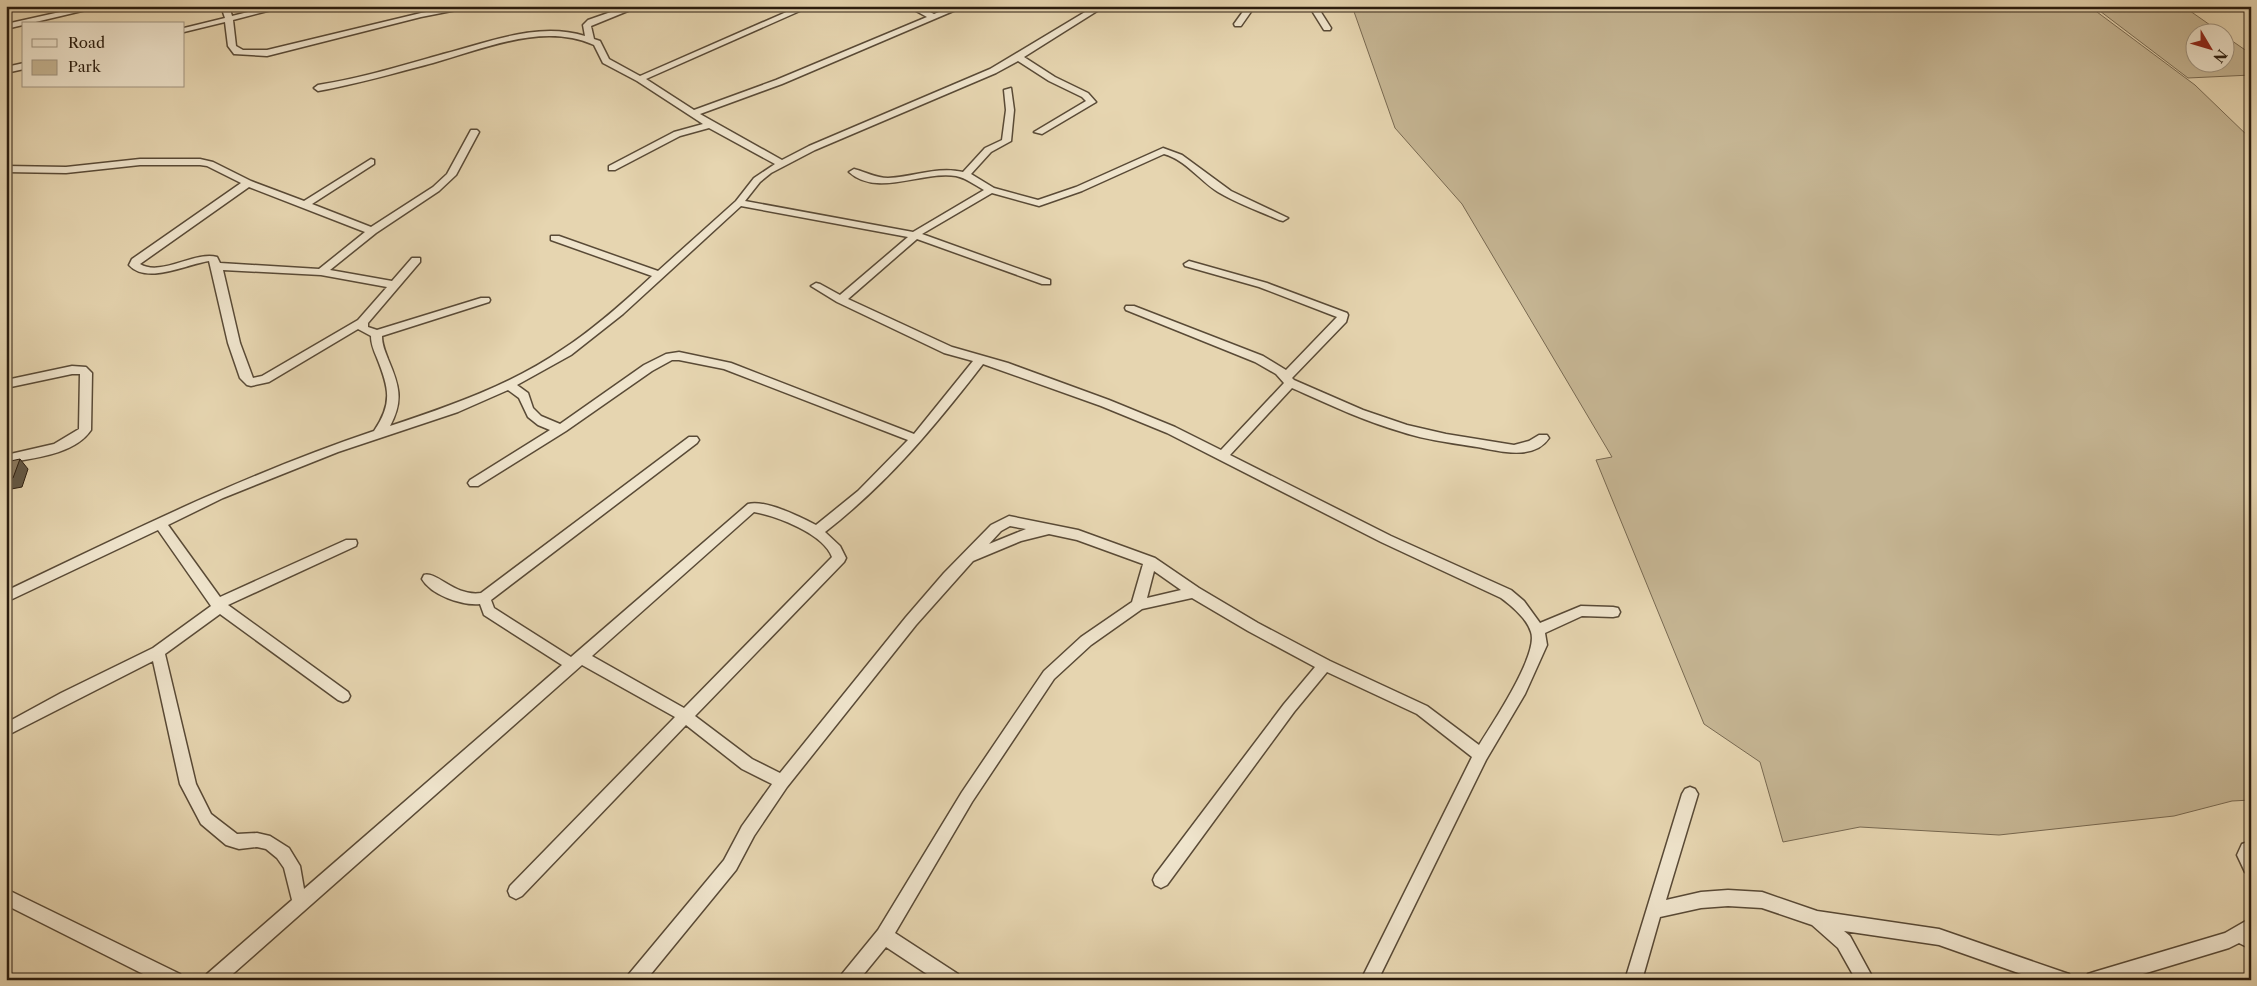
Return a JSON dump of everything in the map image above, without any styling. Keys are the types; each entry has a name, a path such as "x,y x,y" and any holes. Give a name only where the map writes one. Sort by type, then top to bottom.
{"street":[{"path":"28,22 99,6"},
{"path":"225,6 230,19 232,46 237,52 252,54 292,48 421,15 473,6"},
{"path":"185,30 283,6"},
{"path":"590,39 587,25 591,22 636,6"},
{"path":"640,80 807,6"},
{"path":"911,6 933,17"},
{"path":"688,130 695,116 961,6"},
{"path":"6,597 160,523 276,471 454,409 509,385 567,352 619,312 739,202 757,180 781,163 937,96 1018,57 1101,6"},
{"path":"1238,24 1251,6"},
{"path":"1313,6 1327,28"},
{"path":"6,27 22,23"},
{"path":"318,88 355,82 519,36 538,33 590,39 597,43 606,61 640,80 710,125 781,163"},
{"path":"1018,57 1052,79 1085,95 1092,102 1038,132"},
{"path":"6,70 22,66"},
{"path":"965,174 988,150 1006,141 1010,110 1008,90"},
{"path":"612,168 688,130 710,125"},
{"path":"321,272 372,231 436,189 451,175 474,132"},
{"path":"854,172 869,178 883,180 895,180 940,171 965,174 991,190 1039,203 1078,189 1163,151 1182,158 1221,189 1283,218"},
{"path":"6,169 66,170 106,164 200,162 210,164 248,183 372,231"},
{"path":"306,204 371,162"},
{"path":"248,183 136,261 134,265 144,271 172,268 208,258 213,260 217,266 234,343 246,378 251,382 265,379 362,322 416,260"},
{"path":"841,300 915,235 991,190"},
{"path":"739,202 915,235 1046,282"},
{"path":"555,238 658,275"},
{"path":"1190,264 1263,285 1343,316 1342,320 1222,456"},
{"path":"217,266 321,272 393,285"},
{"path":"816,286 841,300 948,350 1004,366 1106,403 1171,430 1386,539 1506,594 1519,605 1538,630 1540,645 1518,694 1481,755 1369,980"},
{"path":"362,322 363,329 377,334 485,300"},
{"path":"1130,308 1259,360 1280,371 1288,380 1359,414 1446,438 1514,449 1533,445 1543,438"},
{"path":"377,334 376,343 388,373 395,399 390,417 377,436"},
{"path":"474,483 562,428 648,368 670,357 679,356 726,366 916,439"},
{"path":"816,532 877,480 916,439 980,360"},
{"path":"6,384 72,370 86,372 84,430 78,437 64,446 6,459"},
{"path":"509,385 524,396 525,405 530,413 549,426 562,428"},
{"path":"429,579 454,596 472,601 484,598 693,440"},
{"path":"213,980 300,901 752,507 770,510 816,532 835,547 839,558 516,891"},
{"path":"160,523 219,606 343,696"},
{"path":"635,980 730,865 748,831 782,782 911,621 967,558 1030,532 1059,530 1119,549 1150,562 1194,592 1325,665 1422,710 1481,755"},
{"path":"6,730 66,697 158,652 219,606 351,543"},
{"path":"1138,605 1150,562"},
{"path":"848,980 884,936 968,797 1049,675 1086,641 1138,605 1194,592"},
{"path":"484,598 489,610 506,623 684,716 747,764 782,782"},
{"path":"1538,630 1581,611 1613,612"},
{"path":"158,652 188,784 206,819 232,840 239,842 257,840 270,843 283,853 292,866 294,882 300,901"},
{"path":"1161,880 1289,708 1325,665"},
{"path":"1632,980 1690,794"},
{"path":"2251,849 2248,849 2245,855 2251,867"},
{"path":"6,897 164,978"},
{"path":"1654,911 1701,900 1762,900 1817,919 1939,937 2063,980"},
{"path":"1817,919 1844,942 1866,980"},
{"path":"2094,980 2246,934"},
{"path":"884,936 952,980"}],"green space":[{"path":"1352,6 2089,6 2195,85 2251,139 2251,800 2232,801 2174,816 1999,835 1860,827 1783,842 1760,762 1704,724 1596,460 1612,457 1462,204 1395,128"},
{"path":"2183,6 2206,22 2184,22 2184,72 2234,72 2234,42 2251,54 2251,75 2188,78 2096,8"}],"building":[{"path":"20,459 13,478 6,479 6,462"}]}
